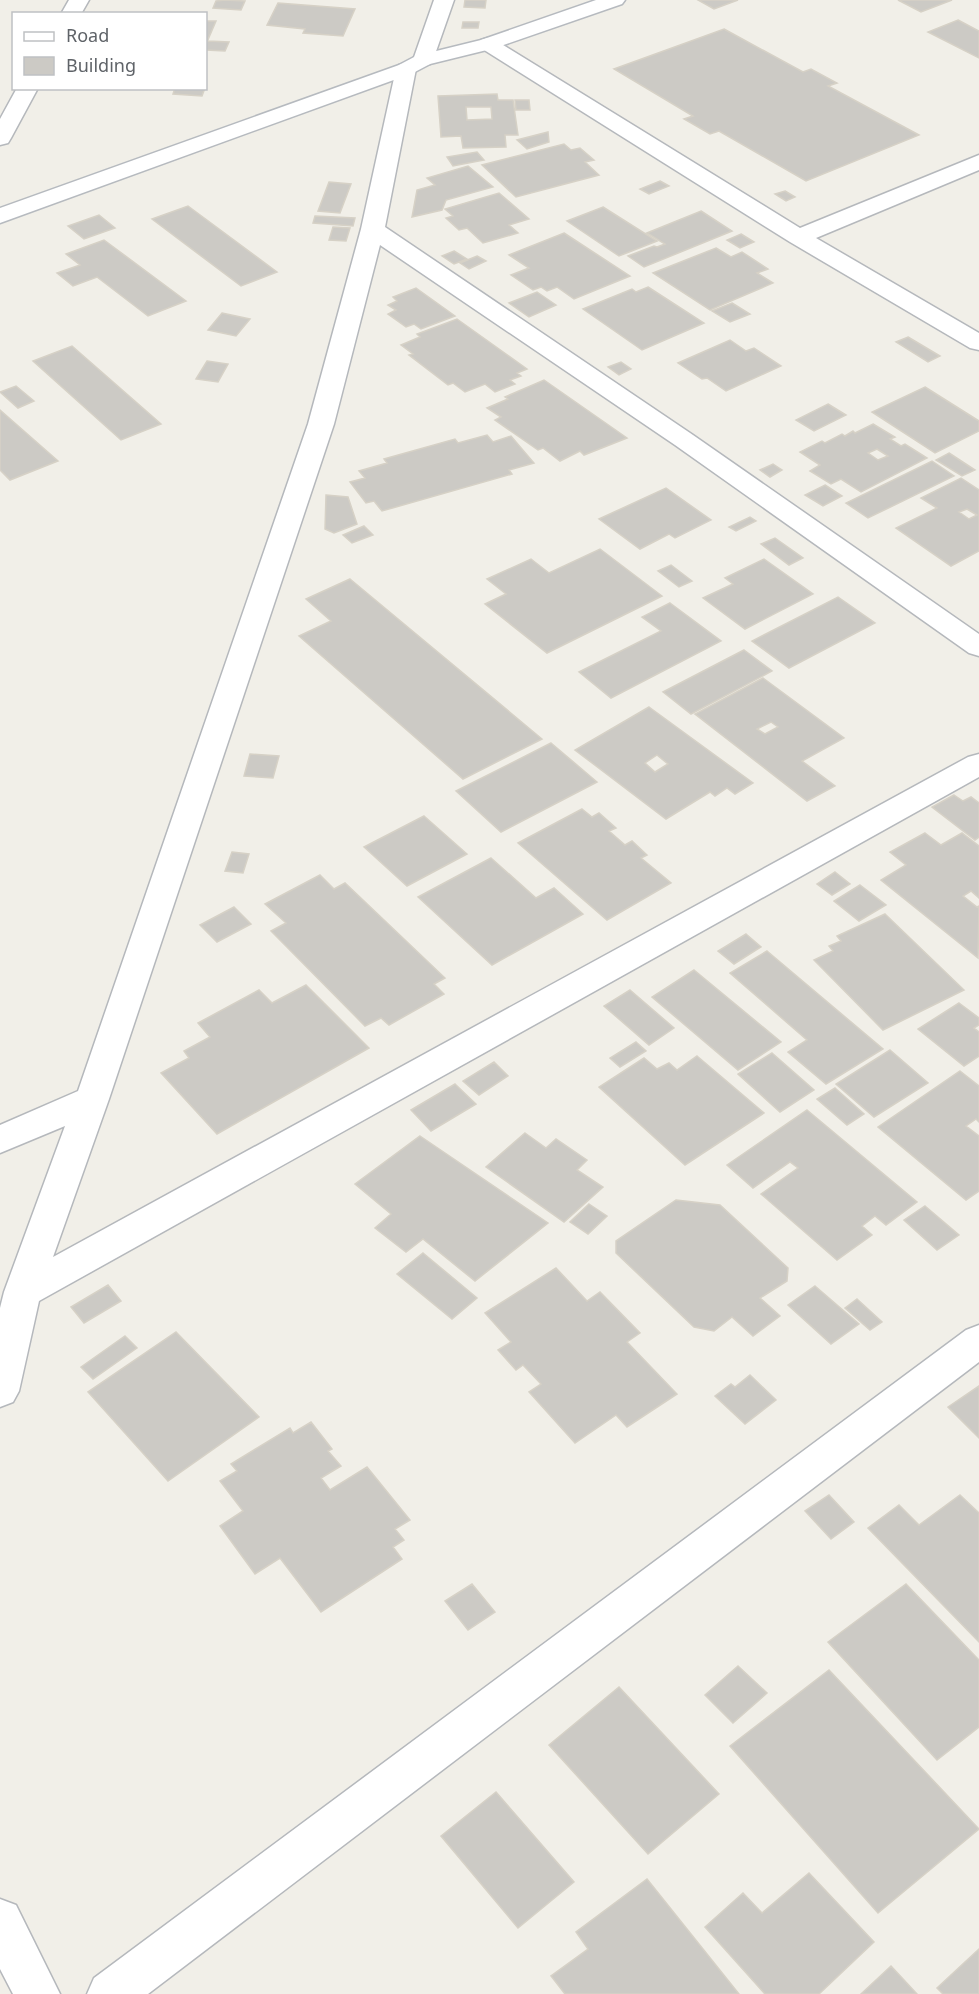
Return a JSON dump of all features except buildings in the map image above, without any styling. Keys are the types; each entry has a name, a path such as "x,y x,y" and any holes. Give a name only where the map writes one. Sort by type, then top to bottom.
{"street":[{"path":"0,1391 22,1292 92,1099 321,424 415,64 444,0"},
{"path":"0,216 415,64 488,44 615,0"},
{"path":"488,44 798,237 979,343"},
{"path":"0,138 27,90"},
{"path":"798,237 979,162"},
{"path":"373,229 684,440 979,647"},
{"path":"22,1292 979,764"},
{"path":"0,1140 92,1099"},
{"path":"110,1994 979,1341"},
{"path":"0,1921 37,1994"}]}
